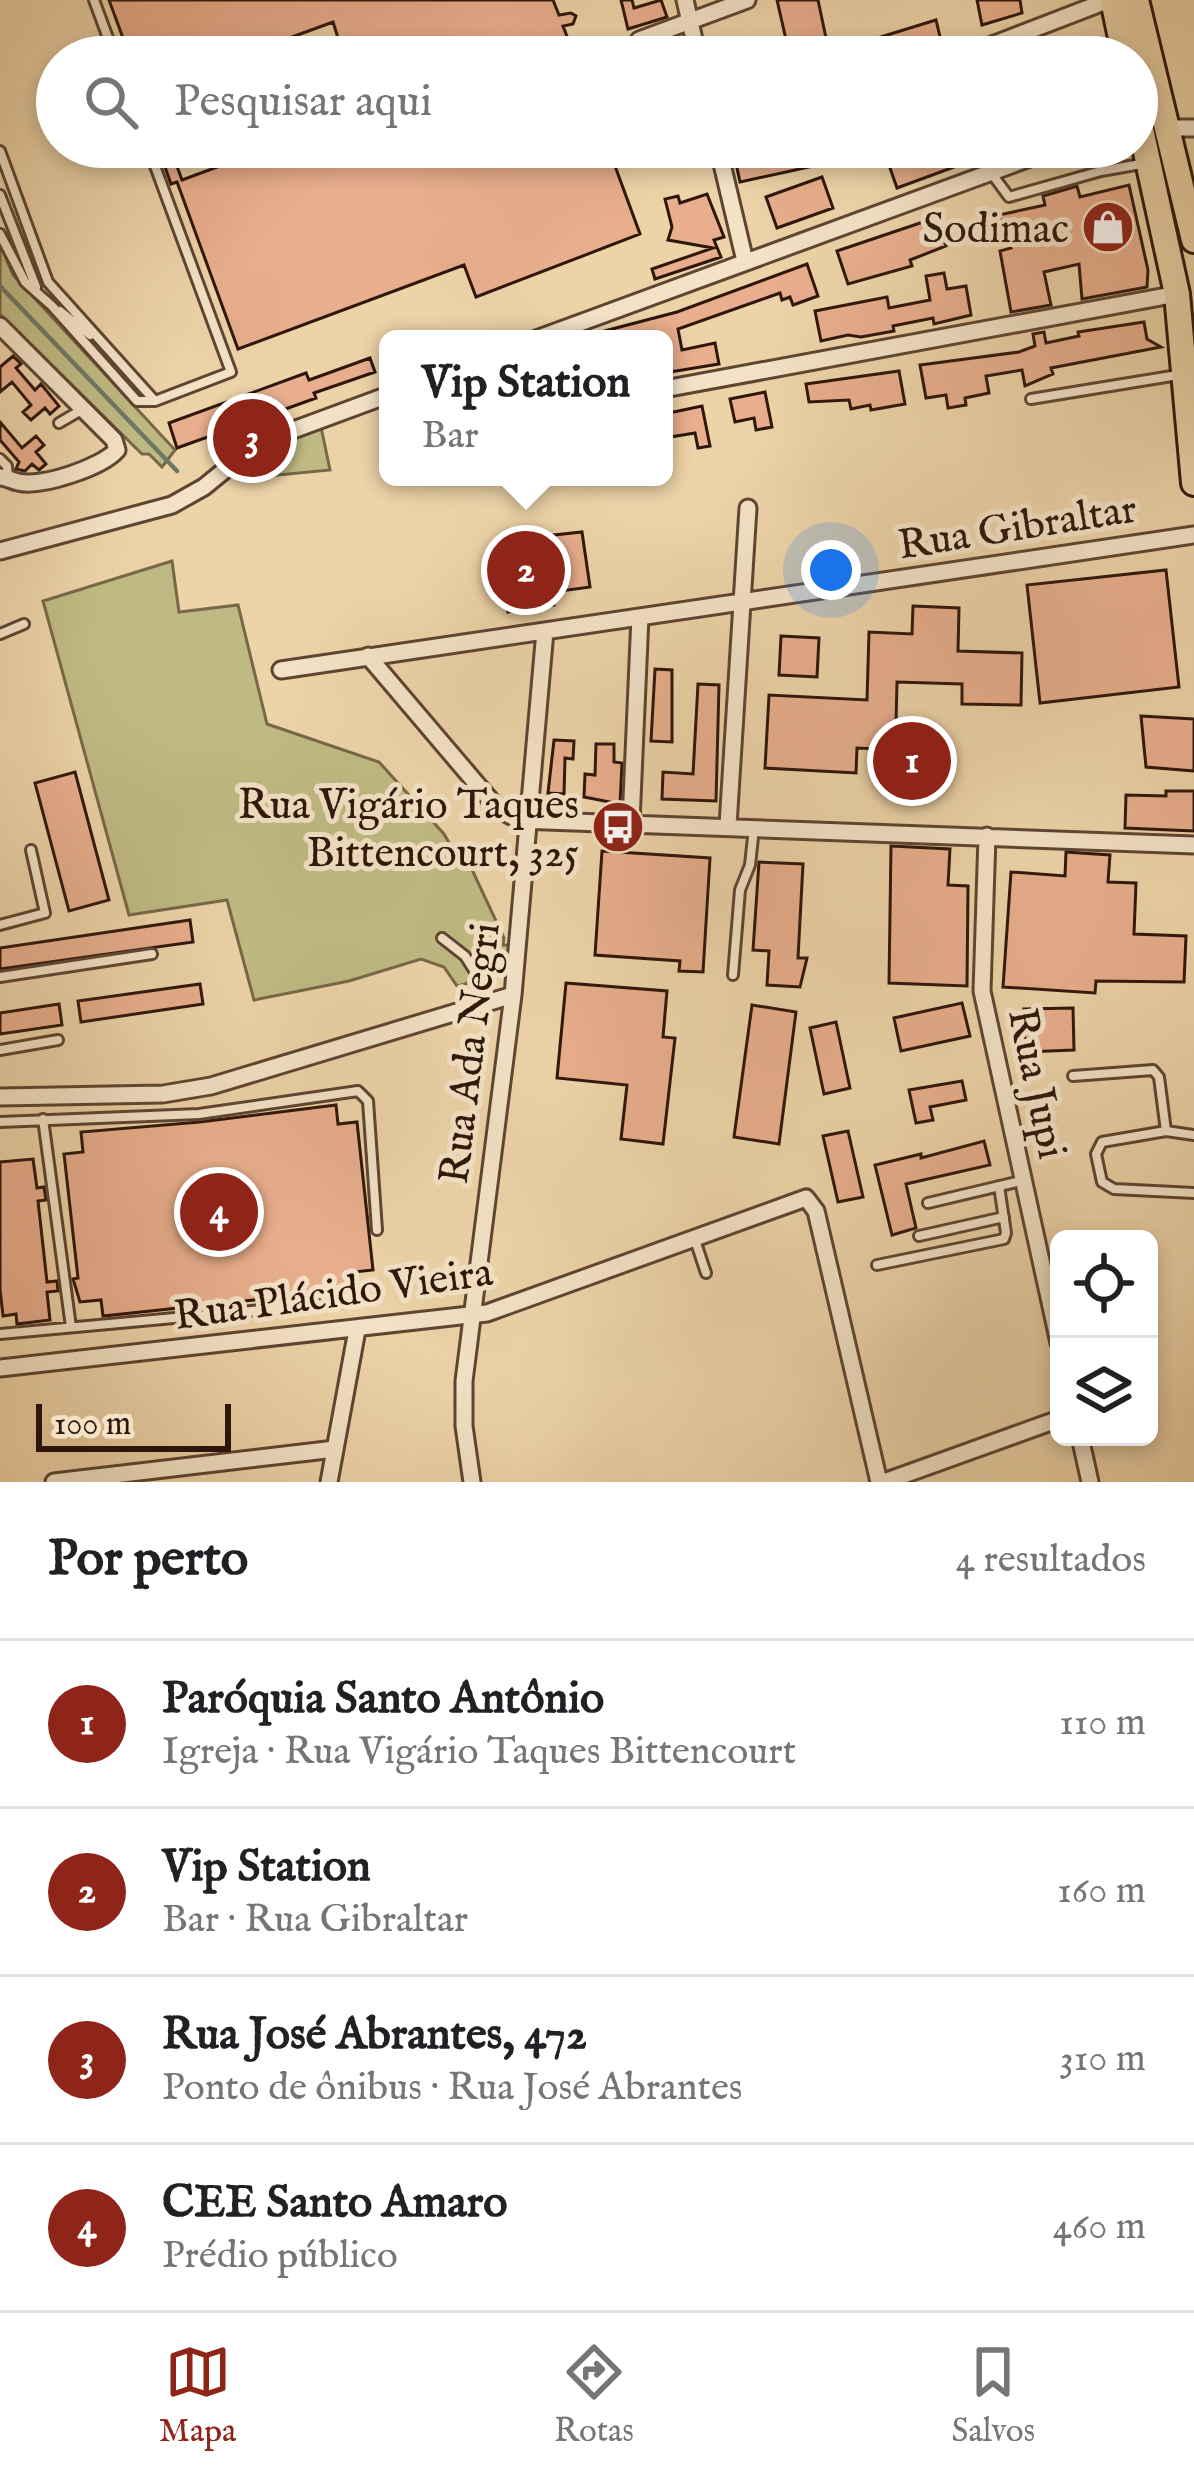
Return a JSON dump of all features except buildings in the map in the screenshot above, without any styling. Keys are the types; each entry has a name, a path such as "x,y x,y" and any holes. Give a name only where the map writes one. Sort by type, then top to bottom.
{"main road":[{"path":"1111,0 1120,36"},
{"path":"1136,0 1149,36"},
{"path":"1158,61 1182,128 1194,240"},
{"path":"1149,168 1177,294 1194,483"},
{"path":"1177,294 1194,338"}],"street":[{"path":"685,0 693,36"},
{"path":"649,36 747,0"},
{"path":"1016,36 1111,0"},
{"path":"723,168 745,261"},
{"path":"571,330 1003,168"},
{"path":"673,387 1177,294"},
{"path":"0,326 114,440 118,450 110,458 55,479 19,483 4,477"},
{"path":"0,551 172,505 204,487 258,443 379,399"},
{"path":"728,825 748,508"},
{"name":"Rua Gibraltar","path":"281,670 1194,535"},
{"path":"631,823 640,617"},
{"name":"Rua Ada Negri","path":"472,1482 463,1401 513,995 545,631"},
{"path":"368,656 508,817 1194,845"},
{"name":"Rua Jupi","path":"987,836 982,992 1058,1338"},
{"path":"0,1097 163,1094 211,1086 513,995"},
{"name":"Rua Plácido Vieira","path":"0,1368 472,1316 801,1198 810,1200 816,1211 882,1482"},
{"path":"329,1482 357,1330"},
{"path":"882,1482 1050,1422"},
{"path":"1082,1446 1090,1482"},
{"path":"54,1482 171,1476 335,1449"}],"lane":[{"path":"94,0 107,36"},
{"path":"0,151 48,282 155,401"},
{"path":"0,234 19,275 137,400 155,401 232,372 156,168"},
{"path":"992,172 1009,197 1117,168"},
{"path":"0,195 28,274 40,293"},
{"path":"52,306 100,343"},
{"path":"1031,399 1183,374"},
{"path":"59,423 83,409"},
{"path":"0,459 8,466 4,477"},
{"path":"0,634 24,624"},
{"path":"733,975 740,890 749,868 754,826"},
{"path":"0,925 45,914 31,850"},
{"path":"442,938 464,956 494,1001"},
{"path":"0,977 152,954"},
{"path":"0,1050 58,1040"},
{"path":"1073,1076 1156,1072 1166,1130"},
{"path":"0,1122 200,1114 358,1091 368,1101 377,1230"},
{"path":"43,1119 71,1328"},
{"path":"1194,1135 1166,1130 1102,1142 1096,1154 1102,1182 1114,1189 1194,1192"},
{"path":"928,1203 1023,1180"},
{"path":"877,1265 1002,1239 1006,1235 999,1186"},
{"path":"919,1236 1004,1217"},
{"path":"694,1238 706,1273"},
{"path":"0,1334 348,1302"}],"shaded area":[{"path":"0,244 13,275 175,450 162,467 149,454 142,454 0,314"},
{"path":"321,427 330,470 268,476 261,455 275,444"},
{"path":"172,561 179,612 238,605 267,724 379,762 444,834 461,864 468,861 504,938 503,945 509,945 507,965 489,977 478,970 466,984 457,986 444,967 421,959 349,981 254,1000 227,900 129,915 43,601"}],"waterway":[{"path":"0,286 177,471"}],"place":[{"name":"Sodimac","path":"1108,227"},
{"name":"Rua José Abrantes, 472","path":"252,438"},
{"name":"Vip Station","path":"526,570"},
{"name":"Paróquia Santo Antônio","path":"912,761"},
{"name":"Rua Vigário Taques Bittencourt, 325","path":"618,827"},
{"name":"CEE Santo Amaro","path":"219,1212"}]}
